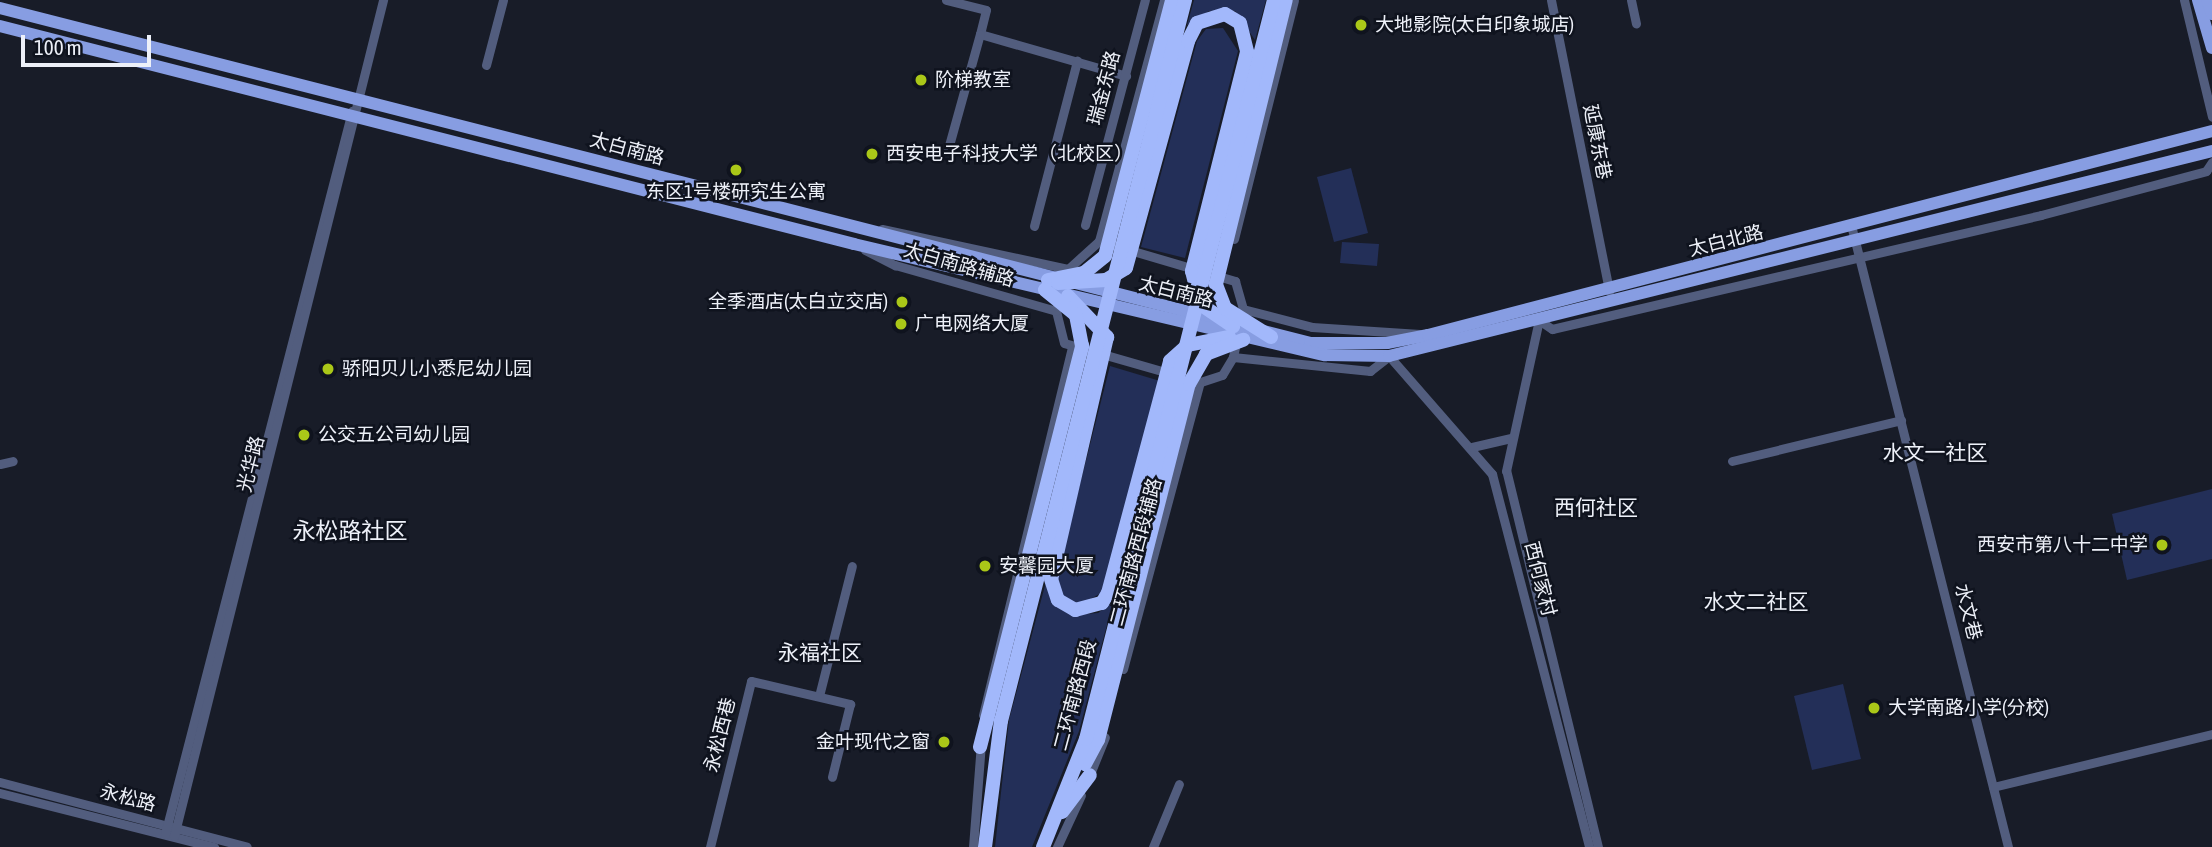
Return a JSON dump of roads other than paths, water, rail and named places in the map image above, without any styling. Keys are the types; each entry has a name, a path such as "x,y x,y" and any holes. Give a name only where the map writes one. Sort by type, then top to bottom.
{"highway":[{"path":"1050,284 1084,273 1105,256 1172,0"},
{"path":"985,847 1001,721 1185,0"},
{"path":"1231,117 1250,89 1274,0"},
{"path":"1271,337 1225,308 1216,284 1286,0"},
{"path":"1050,284 1106,280 1126,268 1185,54 1197,23 1225,14 1240,23 1248,41 1245,64 1192,271 1200,304 1237,333"},
{"path":"1167,70 1185,54"},
{"path":"1245,64 1250,89"},
{"path":"1167,70 1174,93"},
{"name":"二环南路西段","path":"1043,847 1092,739 1133,549 1250,89"},
{"path":"981,747 1082,346 1076,315 1050,284"},
{"path":"1054,556 1107,337 1068,296"},
{"path":"1049,528 1054,556 1053,590 1075,610 1102,603 1114,576 1170,361 1188,345 1237,333"},
{"path":"1092,739 1189,384 1206,354 1237,333"},
{"path":"1049,528 1065,514"},
{"path":"1114,576 1133,549 1128,516"},
{"path":"1051,827 1090,775"}],"main road":[{"path":"2198,0 2212,48"},
{"path":"2207,0 2212,14"},
{"name":"太白南路","path":"0,8 859,229 910,251"},
{"name":"太白南路","path":"0,26 854,244 910,251 1237,333"},
{"name":"太白北路","path":"1237,333 1349,345 1428,335 1852,229 2212,131"},
{"name":"太白北路","path":"1237,333 1325,355 1388,356 1857,249 2212,151"},
{"name":"太白南路","path":"1050,284 1068,296 1237,333"}],"street":[{"name":"光华路","path":"171,831 383,0"},
{"path":"486,65 503,0"},
{"path":"946,0 986,10 948,149"},
{"name":"瑞金东路","path":"1085,225 1145,0"},
{"path":"1099,242 1225,275 1235,281 1243,309 1233,357 1222,375 1200,382 1072,346 1059,335 1056,311 1068,269 1099,242 1164,0"},
{"path":"1225,275 1294,0"},
{"name":"延康东巷","path":"1551,0 1609,291"},
{"path":"1631,0 1636,23"},
{"path":"2184,0 2212,117"},
{"path":"980,34 1126,76"},
{"path":"1034,226 1077,61"},
{"path":"1857,249 2206,171 2212,162"},
{"name":"太白南路辅路","path":"859,229 906,230 1068,269"},
{"name":"水文巷","path":"1852,229 2008,847"},
{"name":"太白南路辅路","path":"854,244 895,265 1056,311"},
{"path":"1243,309 1312,327 1428,335"},
{"name":"西何家村","path":"1539,320 1511,438 1511,496 1598,847"},
{"path":"973,847 984,697 1072,346"},
{"path":"1233,357 1370,371 1388,356"},
{"name":"西何家村","path":"1388,356 1472,447 1500,494 1589,847"},
{"name":"二环南路西段辅路","path":"1057,847 1090,775 1200,382"},
{"path":"1732,461 1901,420"},
{"path":"1472,447 1511,438"},
{"path":"0,464 13,461"},
{"path":"818,696 852,566"},
{"name":"永松西巷","path":"709,847 751,681 850,704 832,777"},
{"path":"1993,787 2212,734"},
{"name":"永松路","path":"0,782 171,831 214,847"},
{"path":"1153,847 1179,784"},
{"name":"永松路","path":"0,793 247,847"}],"place":[{"name":"大地影院(太白印象城店)","path":"1361,25"},
{"name":"阶梯教室","path":"921,80"},
{"name":"西安电子科技大学（北校区）","path":"872,154"},
{"name":"东区1号楼研究生公寓","path":"736,170"},
{"name":"全季酒店(太白立交店)","path":"902,302"},
{"name":"广电网络大厦","path":"901,324"},
{"name":"骄阳贝儿小悉尼幼儿园","path":"328,369"},
{"name":"公交五公司幼儿园","path":"304,435"},
{"name":"西安市第八十二中学","path":"2162,545"},
{"name":"安馨园大厦","path":"985,566"},
{"name":"大学南路小学(分校)","path":"1874,708"},
{"name":"金叶现代之窗","path":"944,742"}],"district":[{"name":"水文一社区","path":"1935,452"},
{"name":"西何社区","path":"1596,507"},
{"name":"永松路社区","path":"350,531"},
{"name":"水文二社区","path":"1756,601"},
{"name":"永福社区","path":"820,652"}]}
